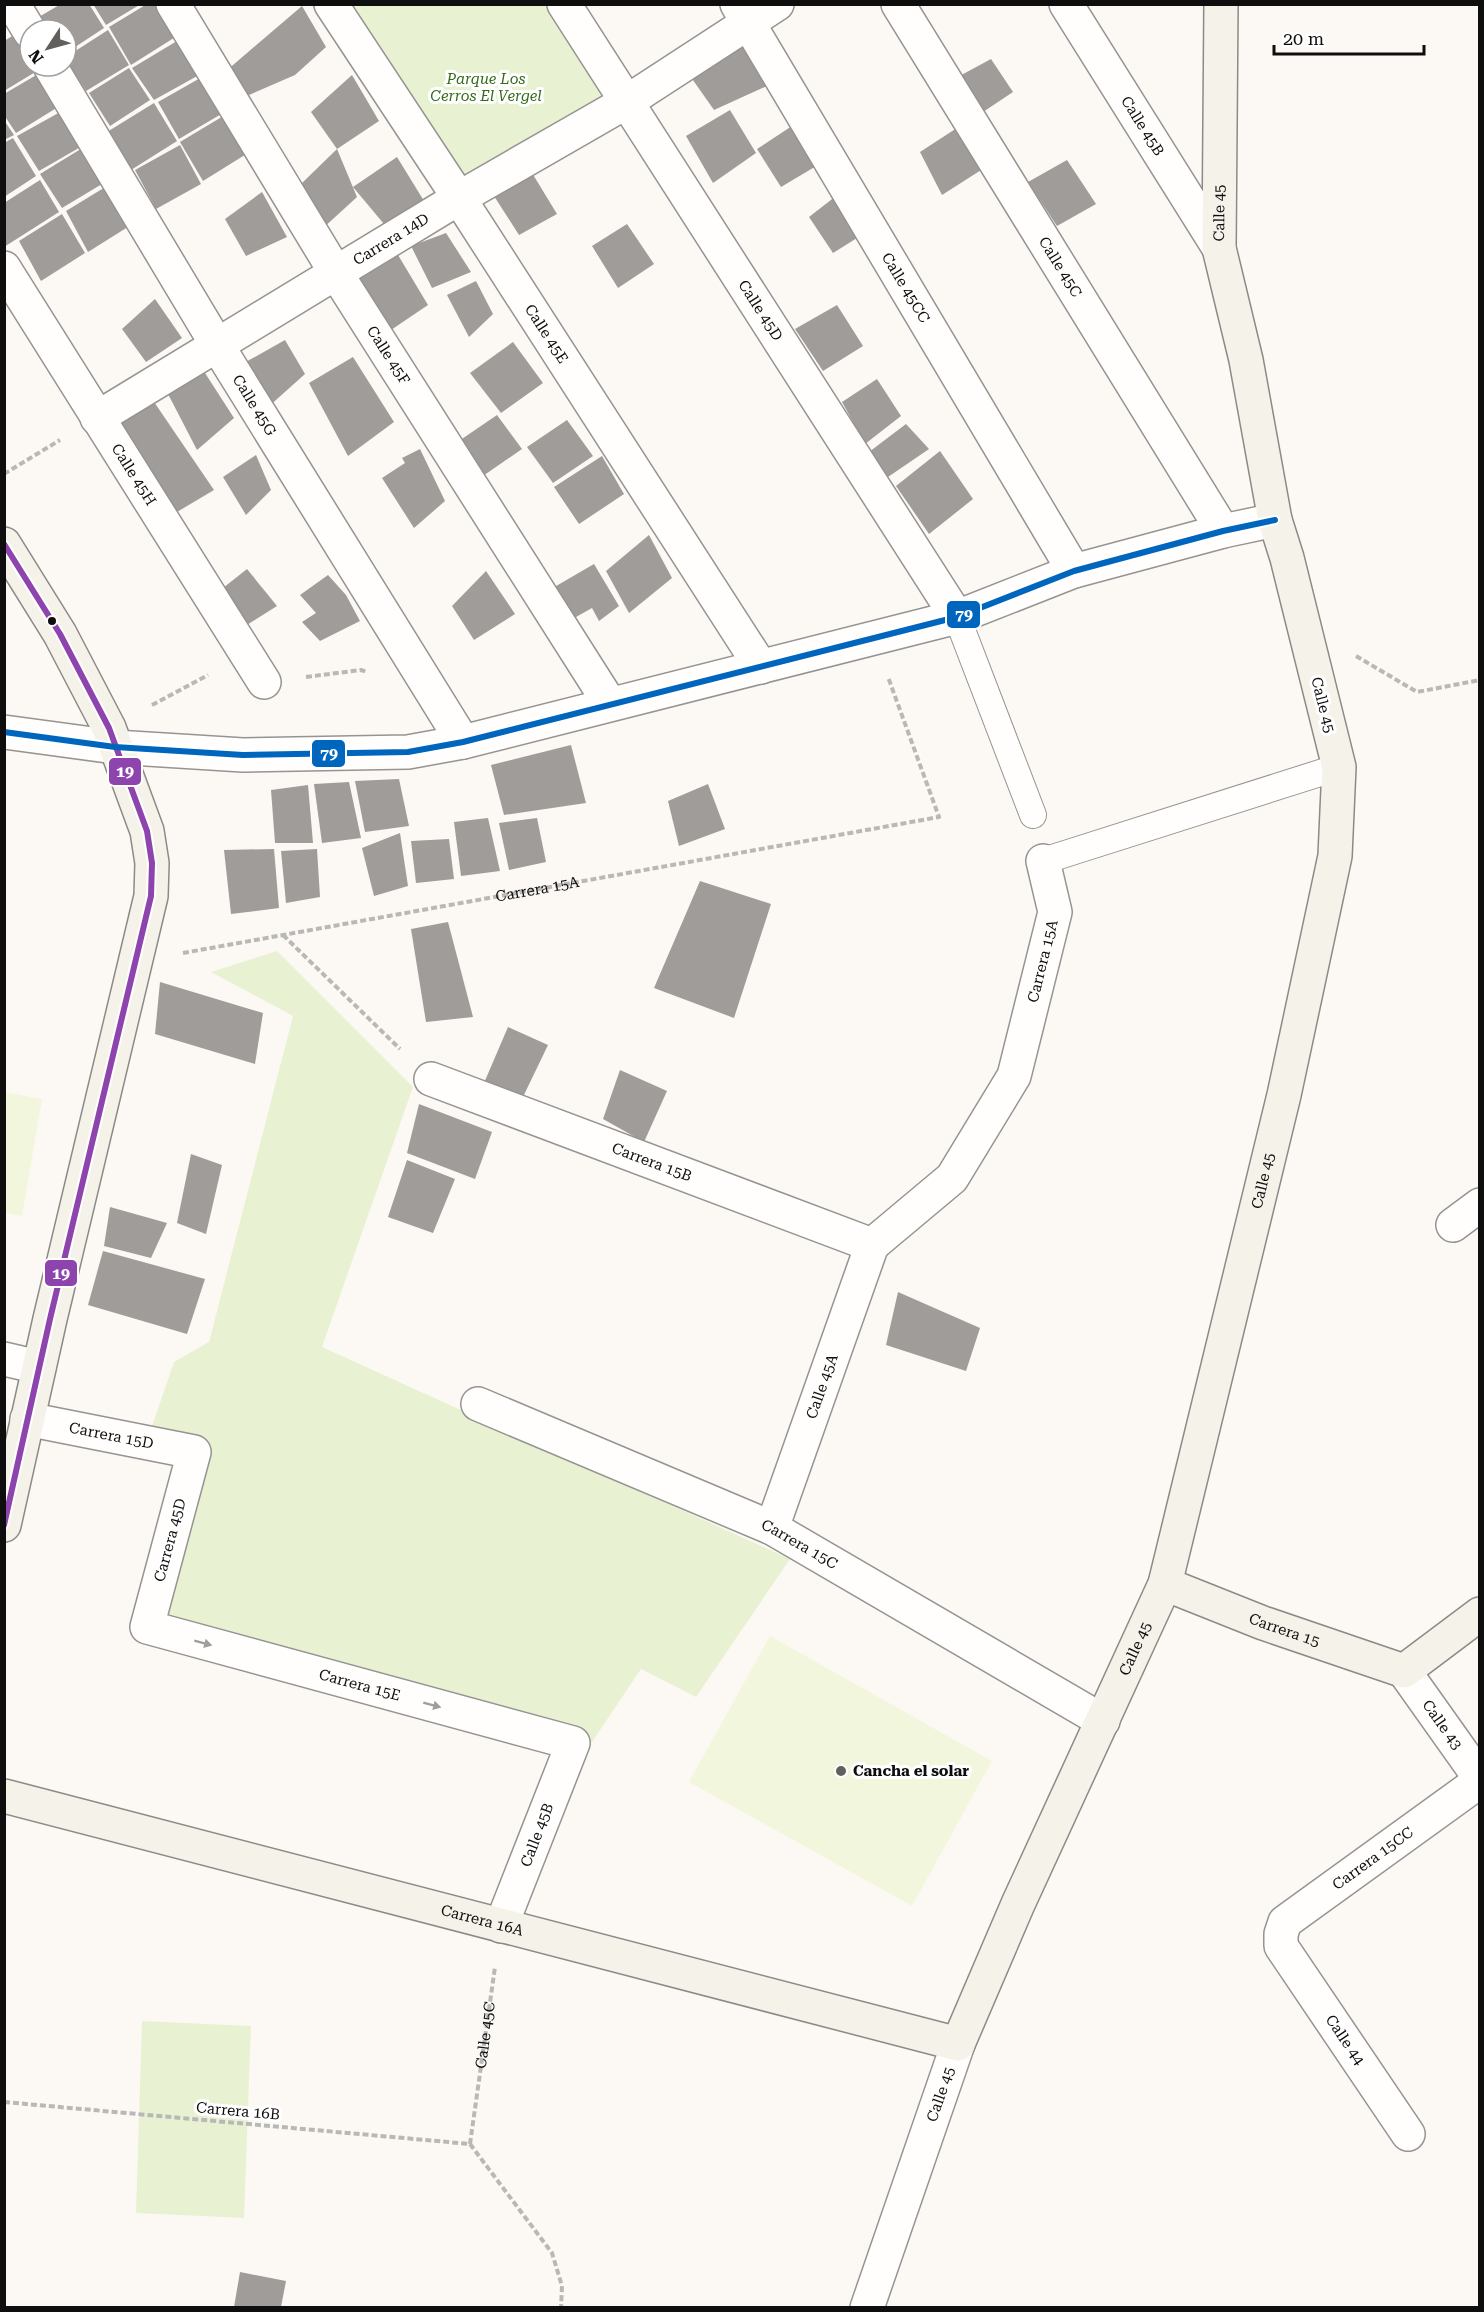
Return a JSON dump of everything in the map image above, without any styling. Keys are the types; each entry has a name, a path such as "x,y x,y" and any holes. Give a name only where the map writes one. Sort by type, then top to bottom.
{"street":[{"path":"14,4 22,18"},
{"name":"Calle 45F","path":"173,4 336,273 610,705"},
{"name":"Calle 45E","path":"331,4 459,198 761,667"},
{"name":"Calle 45D","path":"564,4 957,617"},
{"name":"Carrera 14D","path":"97,418 459,198 628,101 742,13 777,4"},
{"name":"Calle 45C","path":"897,4 1223,531"},
{"name":"Calle 45B","path":"1066,4 1219,248"},
{"name":"Calle 45","path":"867,2307 958,2044 1013,1914 1165,1584 1281,1107 1335,856 1339,767 1305,626 1275,520 1246,360 1219,248 1221,4"},
{"name":"Calle 45CC","path":"742,13 1074,572"},
{"name":"Calle 45G","path":"57,78 218,345 463,742"},
{"name":"Calle 45H","path":"4,268 264,682"},
{"path":"4,732 112,737 243,755 408,752 463,742 957,617 1074,572 1223,531 1275,520"},
{"path":"4,544 60,634 112,737 147,831 152,863 151,896 39,1366 4,1524"},
{"name":"Carrera 15A","path":"872,1245 952,1178 1014,1076 1056,912 1044,861"},
{"name":"Carrera 15B","path":"431,1079 872,1245"},
{"path":"1453,1225 1479,1205"},
{"name":"Calle 45A","path":"772,1528 872,1245"},
{"path":"4,1359 39,1366"},
{"name":"Carrera 15C","path":"478,1404 772,1528 1103,1721"},
{"name":"Carrera 15D","path":"27,1419 194,1452"},
{"name":"Carrera 45D","path":"147,1627 194,1452"},
{"name":"Carrera 15","path":"1165,1584 1263,1623 1404,1671"},
{"path":"1404,1671 1479,1614"},
{"name":"Carrera 15E","path":"147,1627 573,1743"},
{"name":"Calle 43","path":"1404,1671 1479,1780"},
{"name":"Calle 45B","path":"501,1926 573,1743"},
{"name":"Carrera 15CC","path":"1281,1946 1281,1934 1285,1922 1479,1780"},
{"name":"Carrera 16A","path":"4,1796 958,2044"},
{"name":"Calle 44","path":"1281,1946 1408,2134"}],"lane":[{"path":"957,617 1033,815"},
{"name":"Carrera 15A","path":"1044,861 1339,767"}],"path":[{"path":"4,474 97,418"},
{"path":"1305,626 1417,692 1479,680"},
{"name":"Carrera 15A","path":"135,962 939,817 873,638"},
{"path":"112,737 246,655"},
{"path":"264,682 362,670 372,673"},
{"path":"283,935 431,1079"},
{"name":"Calle 45C","path":"470,2144 501,1926"},
{"name":"Carrera 16B","path":"4,2102 470,2144"},
{"path":"470,2144 552,2253 562,2286 561,2307"}],"green space":[{"name":"Parque Los Cerros El Vergel","path":"331,5 564,5 628,101 459,198"},
{"path":"277,951 413,1087 322,1347 790,1559 696,1697 641,1669 592,1742 380,1680 161,1622 207,1443 151,1429 174,1362 209,1342 293,1016 211,972"},
{"path":"4,1092 42,1099 22,1216 5,1213"},
{"name":"Cancha el solar","path":"770,1636 992,1761 912,1906 689,1782"},
{"path":"142,2021 251,2026 244,2218 136,2213"}],"building":[{"path":"61,4 89,4 104,28 78,45 78,18 37,18"},
{"path":"93,4 141,4 106,25"},
{"path":"147,4 158,4 177,36 131,65 109,27"},
{"path":"302,6 326,47 295,75 249,95 226,71"},
{"path":"108,30 129,65 86,91 78,78 78,49"},
{"path":"745,34 769,85 714,110 688,73"},
{"path":"14,35 18,41 18,78 25,78 4,91 4,41"},
{"path":"177,41 199,75 154,100 132,68"},
{"path":"991,59 1013,92 980,114 954,79"},
{"path":"129,68 150,100 110,126 89,93"},
{"path":"352,75 379,121 337,149 311,112"},
{"path":"202,77 223,113 179,139 158,102"},
{"path":"31,78 40,78 58,107 16,133 4,115 4,94"},
{"path":"154,103 177,141 131,170 107,132"},
{"path":"730,110 756,153 713,183 686,136"},
{"path":"62,111 84,145 39,171 17,136"},
{"path":"225,115 248,153 203,181 180,142"},
{"path":"4,120 14,135 4,140"},
{"path":"798,122 823,162 781,187 757,149"},
{"path":"963,124 989,165 942,195 920,152"},
{"path":"13,138 36,176 4,197 4,143"},
{"path":"180,145 201,184 156,209 135,170"},
{"path":"84,147 107,181 62,208 40,174"},
{"path":"337,149 357,197 322,229 300,185"},
{"path":"397,157 424,201 389,230 353,187"},
{"path":"1067,160 1096,204 1057,226 1028,182"},
{"path":"529,168 557,214 519,235 494,196"},
{"path":"40,180 59,212 4,247 4,203"},
{"path":"107,186 131,225 88,252 66,211"},
{"path":"262,192 287,237 246,256 225,219"},
{"path":"836,196 865,233 833,253 809,217"},
{"path":"62,214 85,253 41,281 19,241"},
{"path":"627,224 654,264 618,288 592,246"},
{"path":"446,233 471,272 432,288 411,246"},
{"path":"395,250 428,305 388,332 355,283"},
{"path":"476,281 493,314 469,337 447,295"},
{"path":"155,299 182,338 146,362 122,329"},
{"path":"837,305 863,346 823,371 795,329"},
{"path":"285,340 305,374 267,408 244,363"},
{"path":"513,342 543,383 501,413 470,373"},
{"path":"353,357 394,422 348,456 309,383"},
{"path":"205,373 234,418 197,450 167,392"},
{"path":"877,379 901,416 865,444 842,402"},
{"path":"152,399 214,490 177,512 149,473 119,421"},
{"path":"497,415 522,449 480,478 456,443"},
{"path":"567,420 593,456 553,483 527,447"},
{"path":"906,424 929,449 888,477 869,452"},
{"path":"420,449 445,501 414,528 382,478 405,463 402,458"},
{"path":"940,451 973,499 929,534 896,486"},
{"path":"256,455 271,490 246,515 223,477"},
{"path":"602,456 624,494 579,524 554,487"},
{"path":"649,535 672,578 629,613 606,571"},
{"path":"594,564 619,606 599,621 592,608 569,621 551,589"},
{"path":"247,569 277,606 245,626 223,588"},
{"path":"486,571 515,614 474,640 452,606"},
{"path":"328,575 346,595 360,621 320,641 302,622 316,613 300,595"},
{"path":"571,745 586,803 504,815 491,765"},
{"path":"399,779 409,826 365,832 355,781"},
{"path":"349,782 361,838 322,843 314,784"},
{"path":"708,784 725,829 679,846 668,801"},
{"path":"308,785 313,843 275,843 271,790"},
{"path":"488,818 500,871 461,876 454,822"},
{"path":"537,818 546,862 509,870 499,823"},
{"path":"400,833 408,886 374,896 362,848"},
{"path":"449,839 454,879 416,883 411,841"},
{"path":"274,849 279,908 231,914 224,850"},
{"path":"317,849 320,897 286,903 281,851"},
{"path":"700,881 771,904 734,1018 654,988"},
{"path":"448,922 473,1017 426,1022 411,929"},
{"path":"160,982 263,1013 255,1064 155,1034"},
{"path":"508,1027 548,1045 522,1099 484,1083"},
{"path":"620,1070 667,1091 644,1142 603,1119"},
{"path":"419,1104 492,1132 475,1179 407,1153"},
{"path":"191,1154 222,1165 206,1234 177,1223"},
{"path":"407,1160 455,1179 433,1233 388,1217"},
{"path":"110,1207 167,1223 151,1258 104,1246"},
{"path":"103,1251 205,1279 187,1334 88,1305"},
{"path":"898,1292 980,1328 966,1371 886,1345"},
{"path":"240,2272 286,2281 281,2307 234,2307"}],"transit line":[{"name":"79","path":"4,732 115,747 243,755 408,752 463,742 957,617 1074,571 1223,531 1275,520"},
{"name":"19","path":"4,544 60,634 109,728 147,831 152,863 151,896 50,1319 4,1525"}],"place":[{"name":"Cancha el solar","path":"841,1771"}]}
